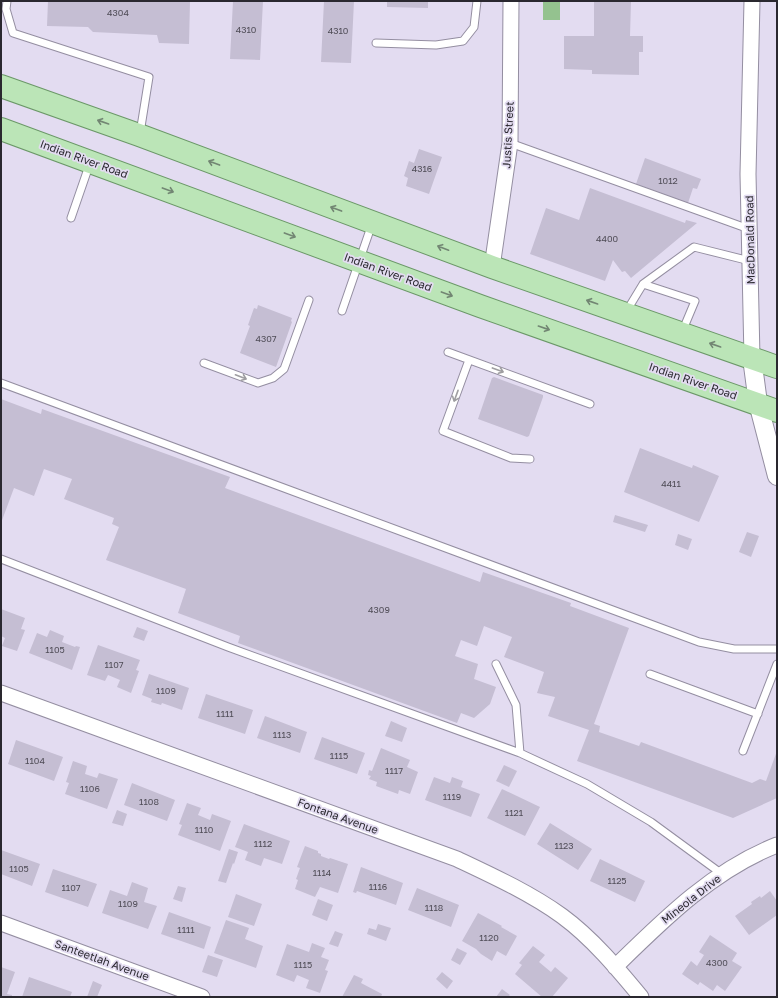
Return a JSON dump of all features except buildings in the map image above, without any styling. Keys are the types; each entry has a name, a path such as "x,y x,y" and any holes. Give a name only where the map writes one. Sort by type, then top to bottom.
{"main road":[{"path":"1,86 139,135 492,267 777,367"},
{"name":"Indian River Road","path":"1,129 486,308 767,407"}],"street":[{"name":"Justis Street","path":"492,267 510,143 512,1"},
{"name":"MacDonald Road","path":"752,1 748,174 752,358 767,407 777,476"},
{"name":"Fontana Avenue","path":"1,693 457,859 540,901 563,917 615,966 641,997"},
{"name":"Mineola Drive","path":"615,966 659,924 711,882 758,852 777,845"},
{"name":"Santeetlah Avenue","path":"1,923 202,997"}],"lane":[{"path":"8,1 6,9 13,33 149,77 139,135"},
{"path":"376,44 436,45 463,41 474,27 477,1"},
{"path":"510,143 750,229"},
{"path":"71,218 91,161"},
{"path":"342,311 358,261 373,222"},
{"path":"625,313 643,284 694,247 750,261"},
{"path":"643,284 694,301 681,333"},
{"path":"204,363 258,383 273,378 284,369 309,300"},
{"path":"448,352 590,404"},
{"path":"469,360 443,431 511,458 530,460"},
{"path":"1,383 699,642 734,649 777,649"},
{"path":"1,558 228,646 520,753 587,784 651,822 722,874"},
{"path":"496,664 516,705 520,753"},
{"path":"743,751 777,664"},
{"path":"650,674 758,714"}],"green space":[{"path":"543,1 560,1 560,20 543,20"}]}
